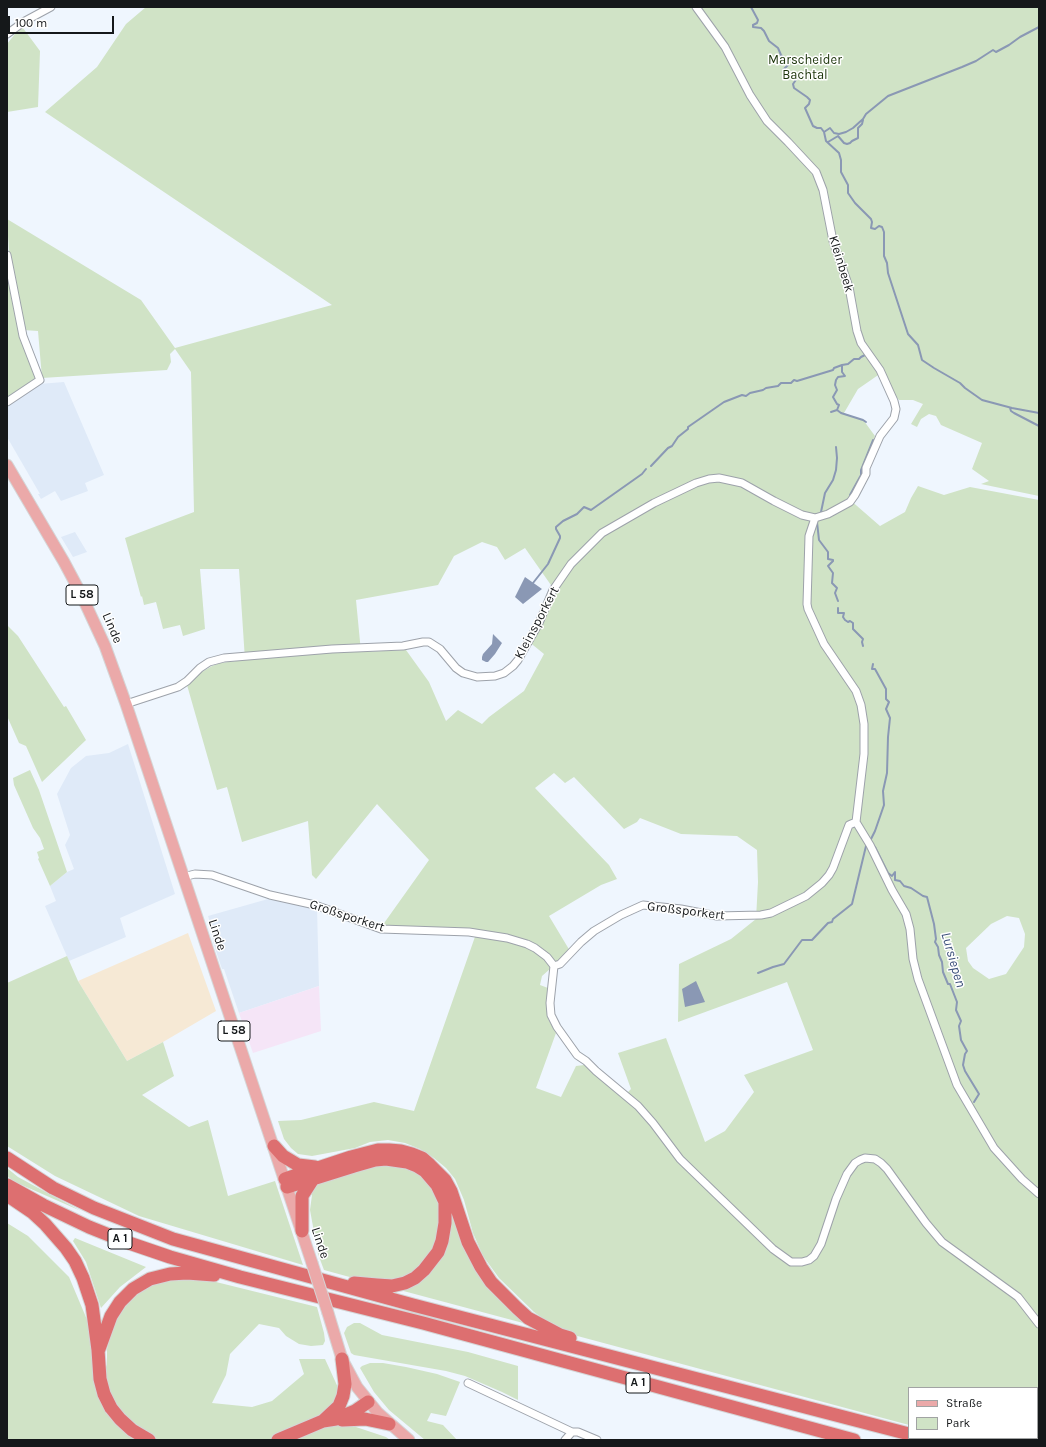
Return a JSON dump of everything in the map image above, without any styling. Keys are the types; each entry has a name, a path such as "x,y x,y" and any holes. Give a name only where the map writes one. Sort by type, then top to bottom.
{"highway":[{"path":"274,1146 283,1156 316,1173 386,1159 407,1162 425,1171 437,1185 445,1202 445,1224 442,1241 432,1261 415,1278 405,1283 392,1286 377,1286 358,1282 332,1283"},
{"path":"286,1183 316,1173 365,1153 384,1150 401,1151 422,1158 440,1173 445,1180 451,1191 465,1235 473,1253 490,1282 502,1295 516,1308 541,1326 560,1335 581,1342 610,1356"},
{"name":"A 1","path":"7,1158 53,1188 94,1208 138,1226 181,1241 332,1283 908,1434"},
{"path":"302,1231 302,1196 316,1173"},
{"name":"A 1","path":"7,1185 43,1205 89,1227 170,1257 423,1323 854,1440"},
{"path":"7,1195 32,1212 45,1224 66,1248 74,1261 83,1278 92,1305 100,1379 104,1394 111,1408 120,1419 132,1430 149,1440"},
{"path":"98,1350 111,1316 120,1302 134,1289 150,1279 170,1274 187,1273 240,1276"},
{"path":"335,1415 342,1401 345,1390 342,1359"},
{"path":"278,1440 323,1421 366,1399"},
{"path":"335,1415 344,1421 357,1418 387,1421"}],"main road":[{"name":"Linde","path":"7,465 46,530 80,592 105,646 126,704 274,1146 342,1359 351,1378 366,1399 387,1421"},
{"name":"L 58","path":"387,1421 409,1440"}],"street":[{"path":"7,34 51,7"},
{"name":"Kleinbeek","path":"696,7 725,46 750,95 767,121 816,172 823,190 833,241 849,288 857,331 861,343 886,382 896,409 894,418 880,436 876,444 866,468 866,474 850,502 828,514 815,518"},
{"path":"7,255 23,336 40,380 7,402"},
{"name":"Kleinsporkert","path":"126,704 178,687 209,662 224,658 332,649 403,646 424,642 429,642 440,649 456,668 463,673 478,677 495,676 504,673 518,660 539,623 553,590 571,564 602,533 654,502 696,483 719,478 742,483 802,515 815,518"},
{"path":"815,518 809,536 808,609 824,644 856,691 861,705 864,724 864,754 856,822 870,845 894,894 906,914 910,929 913,959 918,979 957,1085 994,1148 1022,1179 1039,1194"},
{"name":"Großsporkert","path":"183,877 195,874 212,875 270,895 315,904 380,929 469,932 507,938 535,948 547,957 554,966 560,964 581,942 594,932 642,905 681,909 700,914 717,916 742,916 771,913 814,891 829,875 849,825 856,822"},
{"path":"554,966 550,1003 551,1015 557,1027 577,1055 638,1106 653,1123 680,1160 773,1248 791,1262 802,1262 809,1260 814,1256 821,1244 843,1181 847,1174 855,1163 860,1160 865,1158 875,1159 887,1169 926,1223 942,1242 1018,1297 1039,1324"},
{"path":"468,1383 572,1432 578,1432 597,1440"},
{"path":"565,1440 572,1432"}],"shaded area":[{"path":"64,382 104,475 85,483 88,491 61,501 55,491 41,499 38,494 40,494 7,437 7,404 39,384"},
{"path":"75,532 87,552 73,557 61,537"},
{"path":"128,744 175,894 120,918 126,937 69,961 45,906 56,901 50,886 67,872 74,869 65,845 70,835 57,794 71,768 86,756 109,753"},
{"path":"268,899 317,908 319,986 239,1013 213,942 212,929 208,916"},
{"path":"188,933 216,1011 127,1061 78,981"},
{"path":"319,986 321,1031 253,1053 239,1013"}],"green space":[{"name":"Marscheider Bachtal","path":"146,7 1039,7 1039,496 981,484 989,481 972,469 982,443 941,425 936,416 929,414 921,419 917,427 911,424 923,404 913,400 899,400 895,395 884,371 858,389 844,413 864,421 875,436 849,499 880,526 905,512 918,486 944,495 970,487 1039,500 1039,1440 968,1439 1038,1439 1038,1387 908,1387 908,1425 570,1334 549,1323 534,1312 499,1278 483,1256 473,1233 464,1200 455,1179 446,1168 434,1158 420,1149 405,1143 388,1140 370,1142 355,1148 312,1156 298,1154 284,1139 278,1121 301,1120 374,1102 414,1111 477,931 382,926 429,860 377,804 316,879 312,875 308,821 242,842 227,787 217,790 187,685 200,673 212,666 220,663 245,660 239,569 200,569 205,629 183,636 180,625 163,629 156,602 144,605 125,538 194,512 191,372 175,349 170,354 171,362 167,370 42,378 38,331 23,330 9,252 7,219 141,300 175,348 332,305 45,112 97,67 126,24","holes":["482,542 497,547 505,560 525,548 553,588 528,641 544,654 524,691 482,724 458,710 446,721 429,682 406,650 361,652 356,600 438,585 454,556","554,773 565,783 574,777 624,829 637,822 640,818 681,834 737,836 757,850 758,882 756,919 731,939 679,964 678,1022 787,982 813,1050 744,1075 754,1092 725,1131 705,1142 666,1038 618,1053 631,1089 623,1097 584,1065 576,1066 561,1097 536,1088 556,1033 548,1019 546,1004 548,988 540,985 542,976 563,959 570,951 549,916 601,885 617,879 609,865 535,788","1007,916 1019,918 1025,934 1024,947 1006,974 989,979 973,968 968,961 966,948 991,924"]},
{"path":"23,28 40,51 38,107 7,112 7,44 15,34"},
{"path":"7,275 21,337 37,381 7,400"},
{"path":"7,625 18,636 64,707 66,706 86,740 42,782 26,746 19,743 7,716"},
{"path":"30,770 39,790 67,872 50,886 38,859 37,852 44,849 14,785 13,778"},
{"path":"67,956 78,981 127,1061 163,1042 174,1076 142,1095 189,1127 208,1120 228,1196 275,1181 303,1265 139,1216 55,1176 7,1146 7,983"},
{"path":"379,1153 397,1153 414,1158 430,1168 436,1174 447,1191 467,1248 485,1278 512,1308 538,1327 396,1289 415,1283 424,1277 435,1266 440,1257 448,1233 449,1207 444,1193 440,1183 421,1165 414,1161 397,1156 378,1156 299,1180 298,1177"},
{"path":"389,1163 418,1171 437,1192 442,1224 427,1263 407,1278 368,1282 324,1270 318,1254 310,1210 312,1195 308,1192 317,1183"},
{"path":"7,1168 18,1177 81,1211 15,1182 7,1176"},
{"path":"7,1223 28,1236 69,1277 107,1367 107,1349 118,1314 128,1301 142,1289 156,1282 172,1279 212,1281 317,1307 324,1333 325,1341 323,1345 311,1346 299,1344 286,1336 279,1328 259,1324 230,1354 226,1375 212,1403 252,1407 272,1401 304,1374 299,1359 325,1359 356,1427 386,1437 390,1440 7,1440"},
{"path":"75,1238 146,1267 120,1287 101,1308 86,1262 73,1241"},
{"path":"354,1323 360,1323 382,1335 468,1352 518,1366 518,1400 465,1376 446,1371 354,1355 351,1353 344,1333 347,1327"},
{"path":"370,1363 383,1363 406,1367 437,1374 460,1382 446,1416 431,1413 427,1421 443,1425 457,1440 425,1440 389,1410 374,1392 360,1368"}],"water":[{"path":"525,577 542,589 523,604 515,597"},
{"path":"493,634 502,643 495,654 488,662 486,662 482,660 482,657 492,644"},
{"path":"696,981 705,1002 685,1007 682,989"}],"waterway":[{"path":"751,7 758,20 753,27 761,28 769,41 778,48 781,55 789,64 783,70 785,73 798,76 793,84 794,88 810,100 809,104 805,108 813,126 821,128 824,132 826,141 839,153 841,160 841,172 848,185 848,193 855,203 871,219 871,228 875,229 879,226 882,227 884,232 884,256 887,263 888,273 908,334 918,345 922,360 960,383 982,400 1039,413"},
{"path":"824,132 830,128 834,133 839,134 846,132 853,128 863,119 866,114 888,96 976,61 993,50 996,52 1039,27"},
{"path":"828,142 838,136 844,143 847,144 858,138 858,128 862,124 863,120"},
{"name":"Lursiepen","path":"831,412 837,410 839,405 833,397 837,390 835,385 836,380 838,377 845,376 842,372 842,365 848,364 854,359 859,359 865,355"},
{"path":"651,466 668,448 672,446 678,437 688,429 688,427 724,402 742,395 746,396 750,393 778,386 781,383 791,383 794,380 797,381 833,370 834,368 842,365"},
{"path":"1010,408 1014,413 1039,426"},
{"path":"837,410 841,413 866,422"},
{"path":"850,495 861,475 861,470 873,440"},
{"name":"Lursiepen","path":"821,512 825,493 833,480 836,470 836,447"},
{"path":"533,583 548,564 560,538 556,527 563,521 577,514 584,507 591,510 642,474 646,469"},
{"name":"Lursiepen","path":"817,522 819,540 828,552 828,559 833,560 828,566 833,573 832,583 837,588 835,593 838,601"},
{"name":"Lursiepen","path":"838,608 838,613 844,613 843,617 845,620 853,623 853,629 863,639 863,646"},
{"name":"Lursiepen","path":"871,839 884,805 883,791 887,773 890,718 886,709 889,702 886,699 886,689 875,669 872,669 873,664"},
{"path":"758,973 784,964 802,940 812,940 828,923 832,922 833,919 852,904 866,846"},
{"name":"Lursiepen","path":"875,847 888,873 892,876 895,872 895,880 900,881 904,886 911,888 927,897 934,924 935,942 938,947 943,972 948,984 950,984 957,1002 956,1010 961,1021 959,1026 961,1040 967,1051 963,1065 979,1094 974,1102"}]}
